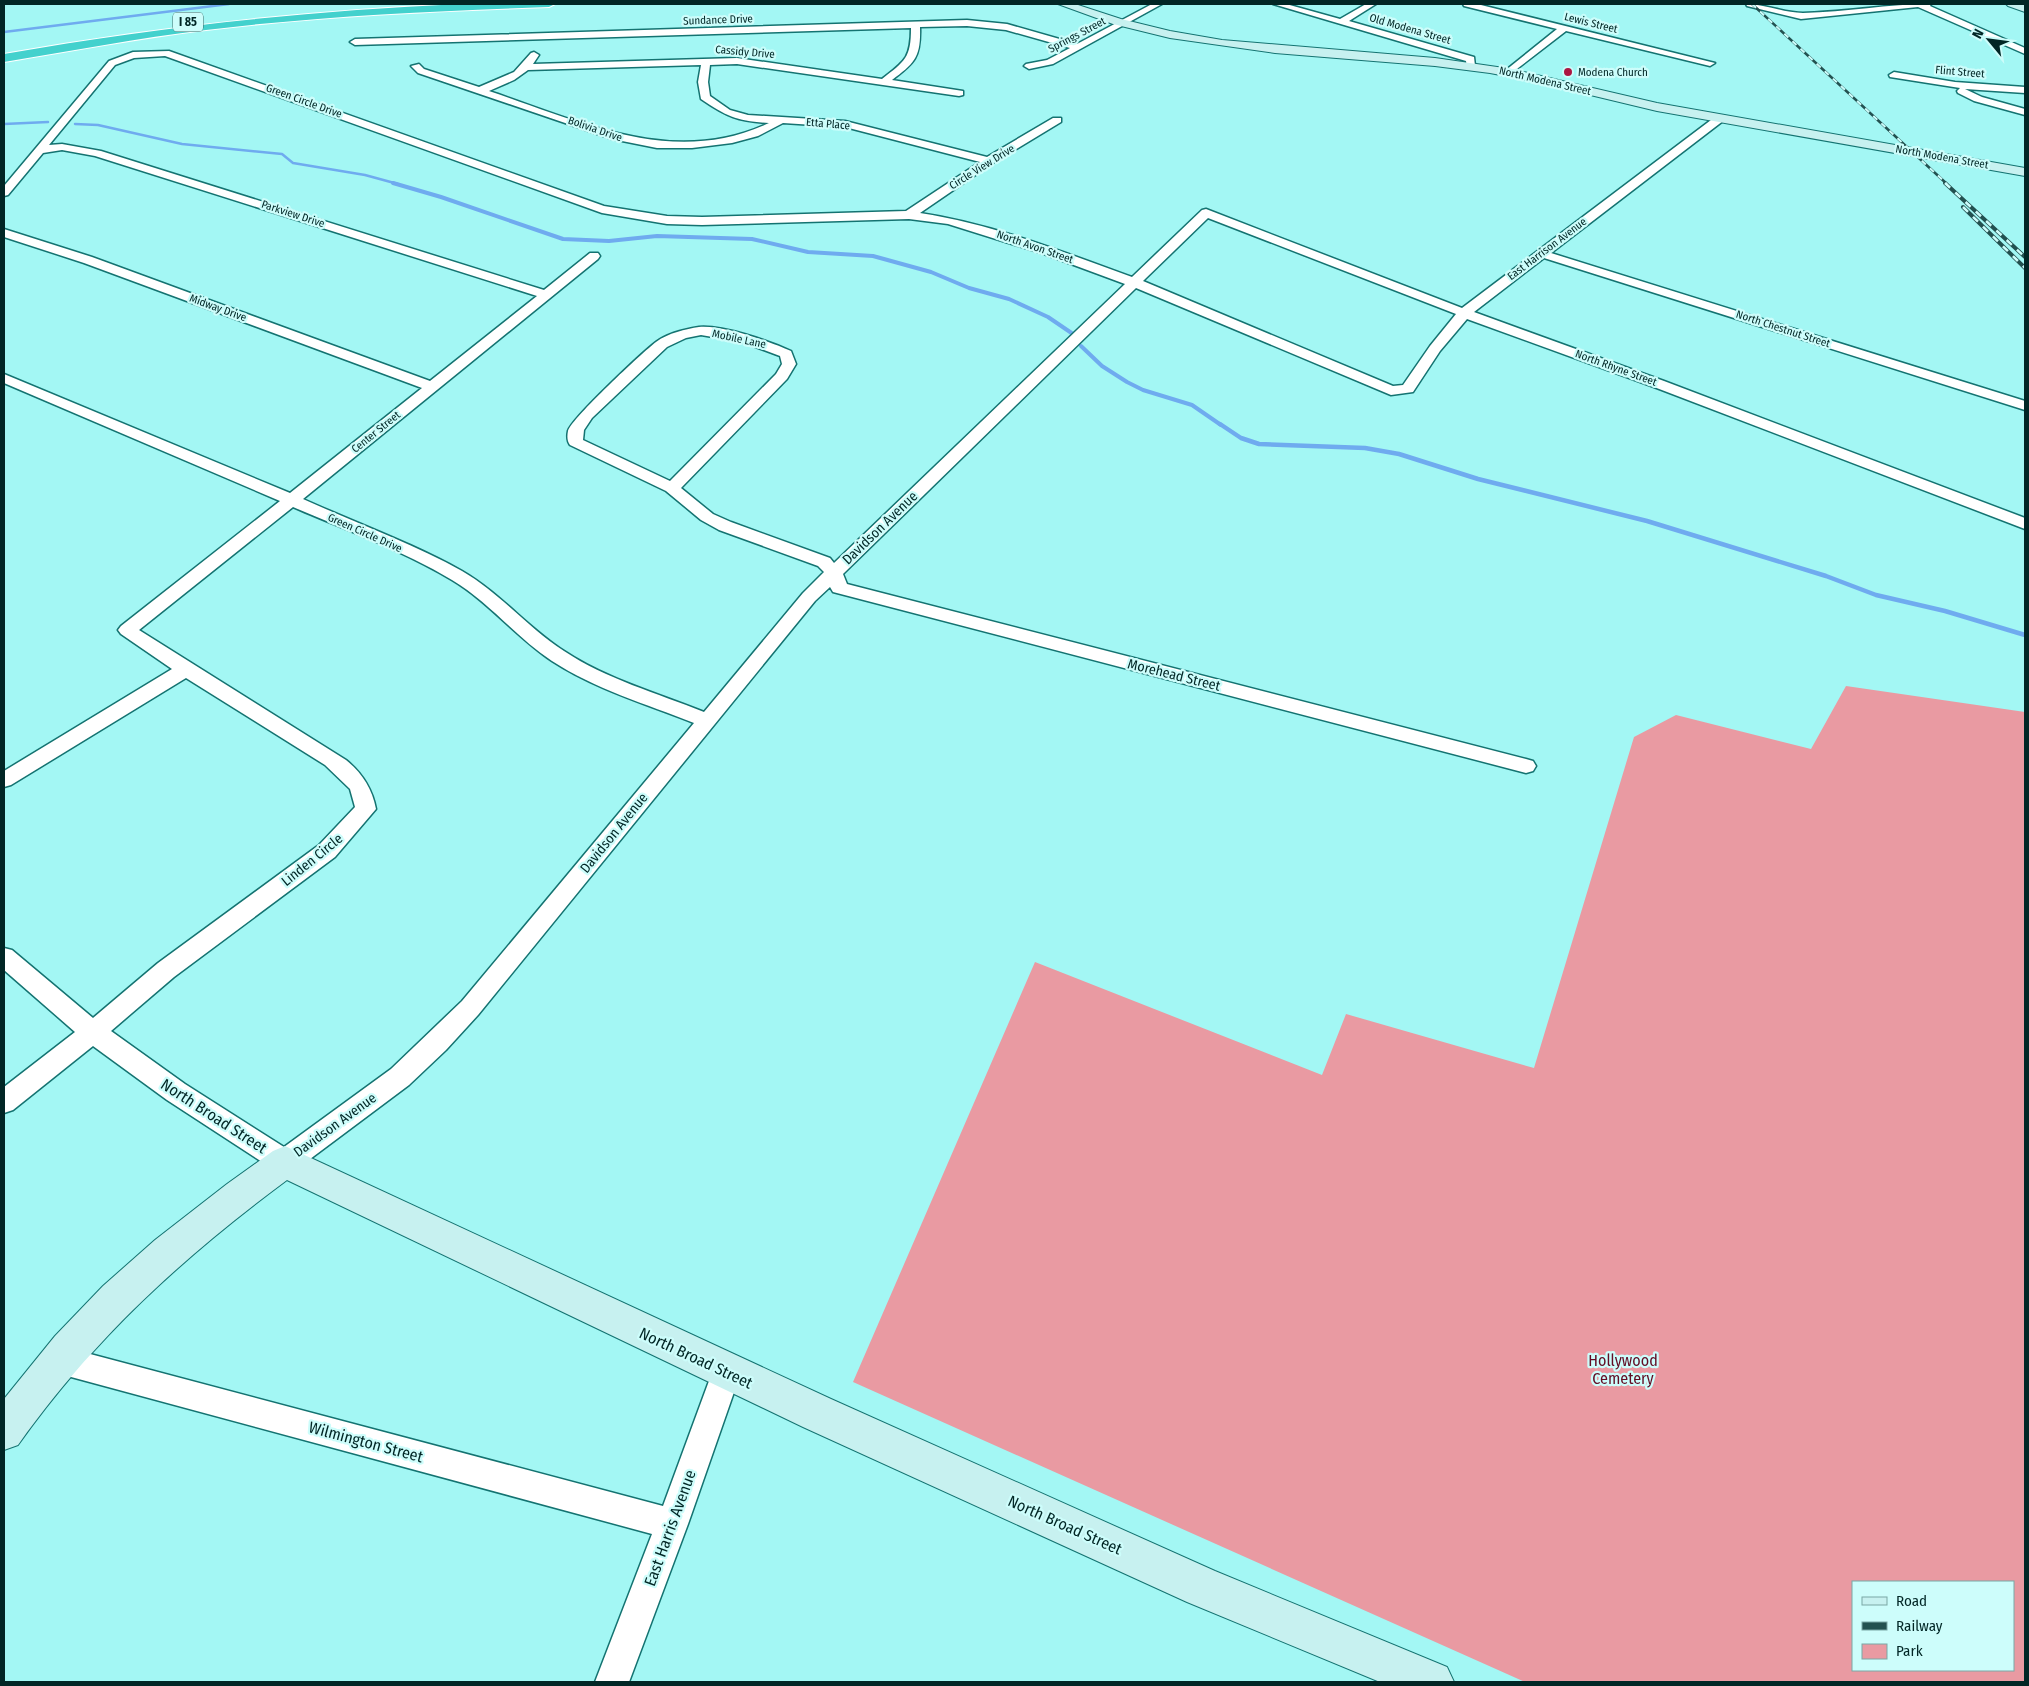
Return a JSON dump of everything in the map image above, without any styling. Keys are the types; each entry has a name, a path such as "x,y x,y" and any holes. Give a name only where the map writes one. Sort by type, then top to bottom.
{"highway":[{"name":"I 85","path":"4,51 196,21 296,9 374,4"},
{"name":"I 85","path":"4,58 138,35 291,16 384,10 549,4"}],"street":[{"name":"North Modena Street","path":"1064,4 1121,25 1198,41 1470,66 1509,72 1637,103 1719,119 2025,172"},
{"name":"Springs Street","path":"1029,66 1050,62 1158,4"},
{"name":"Old Modena Street","path":"1277,4 1343,21 1471,59 1470,66"},
{"path":"1343,21 1372,4"},
{"name":"Lewis Street","path":"1467,4 1710,63"},
{"path":"1750,4 1802,16 1922,4 2025,51"},
{"path":"2012,4 2025,9"},
{"path":"884,82 913,58 916,50 915,24"},
{"name":"Sundance Drive","path":"355,42 915,24 988,24 1007,27 1078,47"},
{"path":"1509,72 1551,36 1564,28"},
{"path":"480,91 514,76 528,67 543,36"},
{"name":"Green Circle Drive","path":"4,194 112,63 139,54 166,53 602,209 656,219"},
{"name":"Etta Place","path":"706,61 703,82 705,97 712,104 726,112 747,118 779,122 821,122 853,126 989,161"},
{"name":"Cassidy Drive","path":"528,67 738,61 959,93"},
{"name":"Bolivia Drive","path":"416,66 421,71 616,137 657,145 692,145 732,140 754,134 779,122"},
{"name":"Flint Street","path":"1894,75 1955,85 2025,90"},
{"path":"1955,85 1965,94 2025,112"},
{"name":"East Harrison Avenue","path":"1391,391 1408,389 1435,349 1464,313 1540,253 1719,119"},
{"name":"Circle View Drive","path":"909,215 989,161 1057,120"},
{"name":"Parkview Drive","path":"39,150 62,147 97,153 545,294"},
{"name":"Davidson Avenue","path":"4,1431 60,1360 102,1312 193,1230 400,1077 437,1043 470,1008 777,633 834,572 1136,283 1206,213"},
{"name":"North Rhyne Street","path":"1206,213 1464,313 1659,384 2025,524"},
{"name":"North Avon Street","path":"656,219 702,221 909,215 934,218 985,230 1136,283 1391,391"},
{"name":"Midway Drive","path":"4,232 44,244 432,387"},
{"name":"North Chestnut Street","path":"1540,253 2025,406"},
{"name":"Center Street","path":"158,606 594,256"},
{"name":"Mobile Lane","path":"672,488 782,376 789,364 786,354 770,346 729,335 701,331 682,335 662,344 587,415 576,430 575,442 672,488 707,517 725,526 824,562 834,572"},
{"name":"Green Circle Drive","path":"4,378 292,500 458,576 531,636 559,656 590,673 706,720"},
{"name":"Morehead Street","path":"834,572 838,588 1526,766"},
{"name":"Linden Circle","path":"93,1032 166,970 327,851 366,809 362,790 350,774 334,762 185,670 127,630 158,606"},
{"path":"4,780 185,670"},
{"name":"North Broad Street","path":"4,957 93,1032 176,1092 285,1162 331,1186 726,1372 1202,1587 1432,1682"},
{"path":"4,1102 93,1032"},
{"name":"Wilmington Street","path":"60,1360 672,1524"},
{"name":"East Harris Avenue","path":"612,1682 672,1524 726,1372"}],"green space":[{"name":"Hollywood Cemetery","path":"1846,686 2025,712 2025,1682 1525,1682 853,1382 1035,962 1322,1075 1346,1014 1534,1068 1634,737 1676,715 1811,749"}],"waterway":[{"path":"4,32 229,4"},
{"path":"4,124 48,122"},
{"path":"75,124 98,125 182,144 282,154 293,163 365,175 398,184"},
{"path":"393,183 441,197 563,239 609,241 657,236 752,239 808,252 873,256 931,272 969,288 1009,299 1048,317 1073,334"},
{"path":"1081,346 1102,366 1127,382 1143,390 1192,405 1221,425"},
{"path":"1220,424 1241,438 1259,444 1365,448 1399,454 1478,479 1647,521 1826,576 1876,595 1945,611 2025,635"}],"railway":[{"path":"1752,4 1947,184"},
{"path":"1945,183 2025,257"},
{"path":"1963,207 2025,268"}],"place":[{"name":"Modena Church","path":"1568,72"}]}
